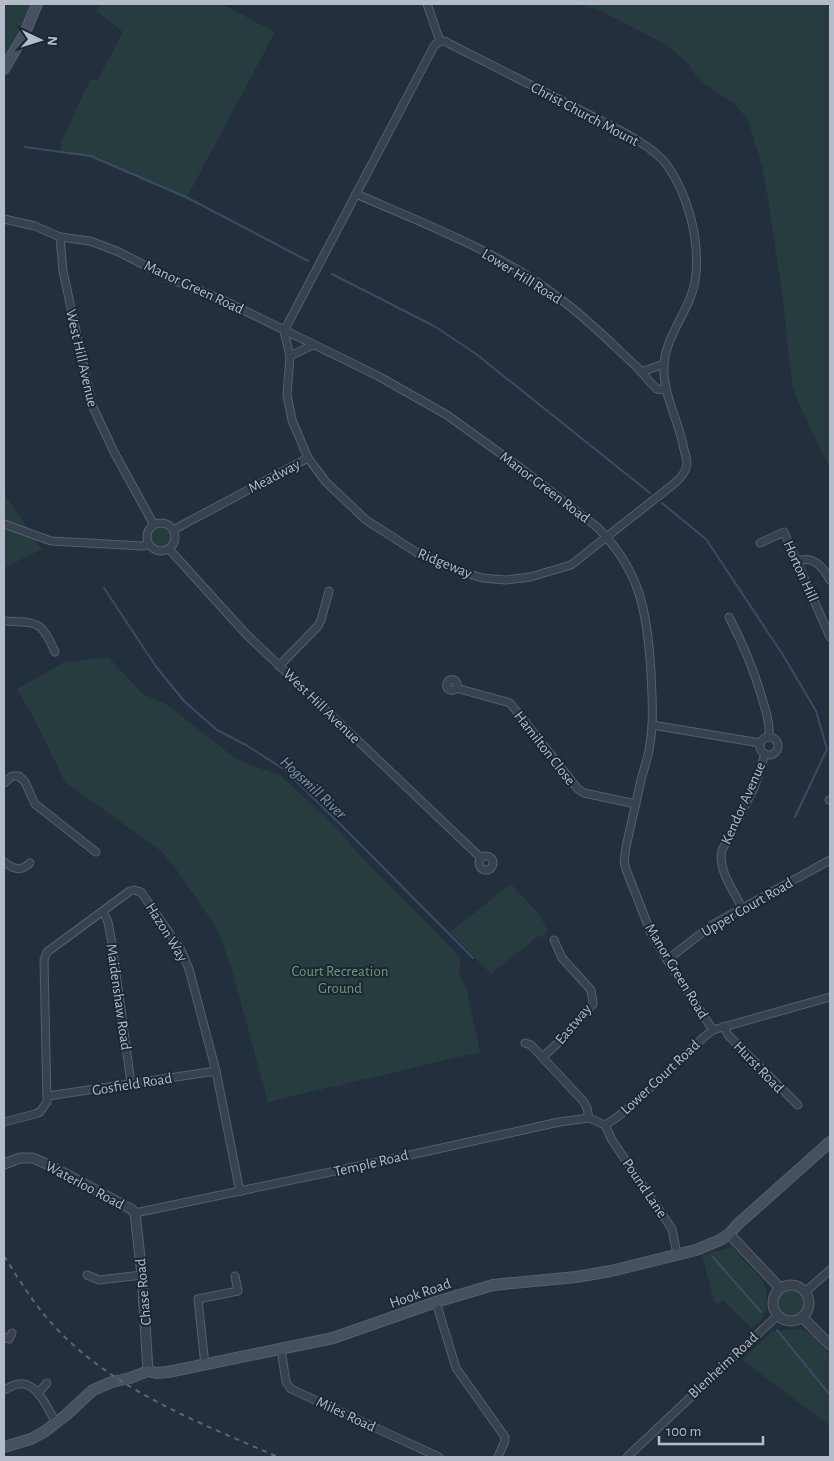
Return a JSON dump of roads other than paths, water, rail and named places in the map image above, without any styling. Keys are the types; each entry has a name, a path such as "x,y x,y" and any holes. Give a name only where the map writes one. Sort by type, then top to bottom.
{"main road":[{"path":"4,69 24,35 37,4"},
{"name":"Hook Road","path":"4,1447 31,1439 56,1423 93,1390 148,1371 168,1372 333,1338 436,1302 493,1285 576,1277 611,1271 712,1245 729,1234 830,1142"}],"street":[{"path":"284,331 434,46 440,42 427,4"},
{"name":"Christ Church Mount","path":"440,42 445,41 628,135 657,155 666,165 681,192 688,212 696,244 696,276 693,291 669,343 664,364 666,390 679,425 687,463 684,473 675,483 606,536"},
{"name":"Lower Hill Road","path":"356,194 472,245 520,271 559,298 592,326 657,389 666,390"},
{"name":"Manor Green Road","path":"4,220 34,226 60,237 90,241 119,252 171,279 225,301 404,390 448,416 522,469 606,536 623,557 636,582 644,608 649,640 652,724 650,746 626,847 624,862 626,872 651,933 713,1030"},
{"name":"West Hill Avenue","path":"60,237 63,271 92,405 114,452 154,525"},
{"name":"Meadway","path":"173,530 308,458 292,420 288,401 290,356 284,331"},
{"path":"290,356 313,345"},
{"path":"641,372 664,364"},
{"name":"Ridgeway","path":"308,458 326,482 366,520 434,561 460,572 482,578 506,580 551,572 571,565 606,536"},
{"path":"4,524 51,541 134,546 148,544"},
{"path":"167,524 173,530 175,538 169,549 160,552 151,548 148,544 147,536 150,528 154,525 167,524"},
{"name":"Horton Hill","path":"760,543 784,532 830,637"},
{"name":"West Hill Avenue","path":"169,549 239,627 481,858"},
{"path":"797,561 810,559 818,563 830,580"},
{"path":"280,666 322,620 329,591"},
{"name":"Kendor Avenue","path":"729,617 755,674 769,722 769,736"},
{"path":"4,621 28,622 41,626 48,635 55,652"},
{"name":"Hamilton Close","path":"456,688 510,703 578,789 584,793 636,804"},
{"name":"Kendor Avenue","path":"652,724 760,743"},
{"name":"Kendor Avenue","path":"769,736 778,742 779,748 770,755 765,754 760,748 760,743 769,736"},
{"name":"Kendor Avenue","path":"742,908 723,870 720,856 754,788 765,754"},
{"path":"4,783 12,776 19,776 25,782 35,804 96,852"},
{"name":"Upper Court Road","path":"667,960 712,925 830,860"},
{"path":"4,862 9,866 19,869 25,868 30,864"},
{"name":"Hazon Way","path":"48,1096 44,960 47,952 130,891 141,892 185,957 216,1071 240,1192"},
{"name":"Maidenshaw Road","path":"103,911 108,922 112,944 132,1083"},
{"name":"Eastway","path":"543,1057 593,1004 591,990 562,958 554,940"},
{"name":"Lower Court Road","path":"605,1125 631,1106 713,1030 830,997"},
{"name":"Hurst Road","path":"724,1026 728,1035 798,1105"},
{"path":"525,1043 531,1045 583,1101 589,1118 605,1125"},
{"name":"Gosfield Road","path":"48,1096 216,1071"},
{"path":"4,1122 40,1112 47,1102 48,1096"},
{"name":"Temple Road","path":"135,1213 240,1192 559,1122 589,1118"},
{"name":"Pound Lane","path":"605,1125 612,1140 672,1229 677,1254"},
{"name":"Waterloo Road","path":"4,1164 20,1158 33,1158 131,1209 135,1213"},
{"name":"Chase Road","path":"135,1213 142,1275 148,1371"},
{"path":"729,1234 780,1288"},
{"path":"805,1292 830,1270"},
{"path":"88,1275 100,1280 142,1275"},
{"path":"205,1365 198,1299 238,1291 235,1276"},
{"path":"794,1286 805,1292 808,1298 808,1307 802,1317 791,1321 777,1316 774,1310 773,1299 780,1288 794,1286"},
{"path":"436,1302 456,1368 504,1437 498,1457"},
{"name":"Blenheim Road","path":"627,1457 777,1316"},
{"path":"802,1317 830,1345"},
{"path":"4,1337 9,1340 12,1333"},
{"name":"Miles Road","path":"281,1349 286,1382 291,1389 439,1457"},
{"path":"39,1392 47,1383"},
{"path":"4,1390 18,1384 23,1384 39,1392 56,1423"}],"waterway":[{"path":"25,147 91,156 186,197 308,261"},
{"path":"332,274 434,326 476,354 650,493"},
{"path":"662,503 706,539 783,655 816,711 827,749 795,817"},
{"name":"Hogsmill River","path":"104,588 157,668 184,701 217,730 246,745 285,770 473,958"},
{"name":"Hogsmill River","path":"713,1257 761,1312"},
{"name":"Hogsmill River","path":"777,1330 830,1395"}],"railway":[{"path":"4,1256 28,1293 55,1327 104,1370 131,1387 189,1418 278,1457"}],"park label":[{"name":"Court Recreation Ground","path":"340,980"}]}
